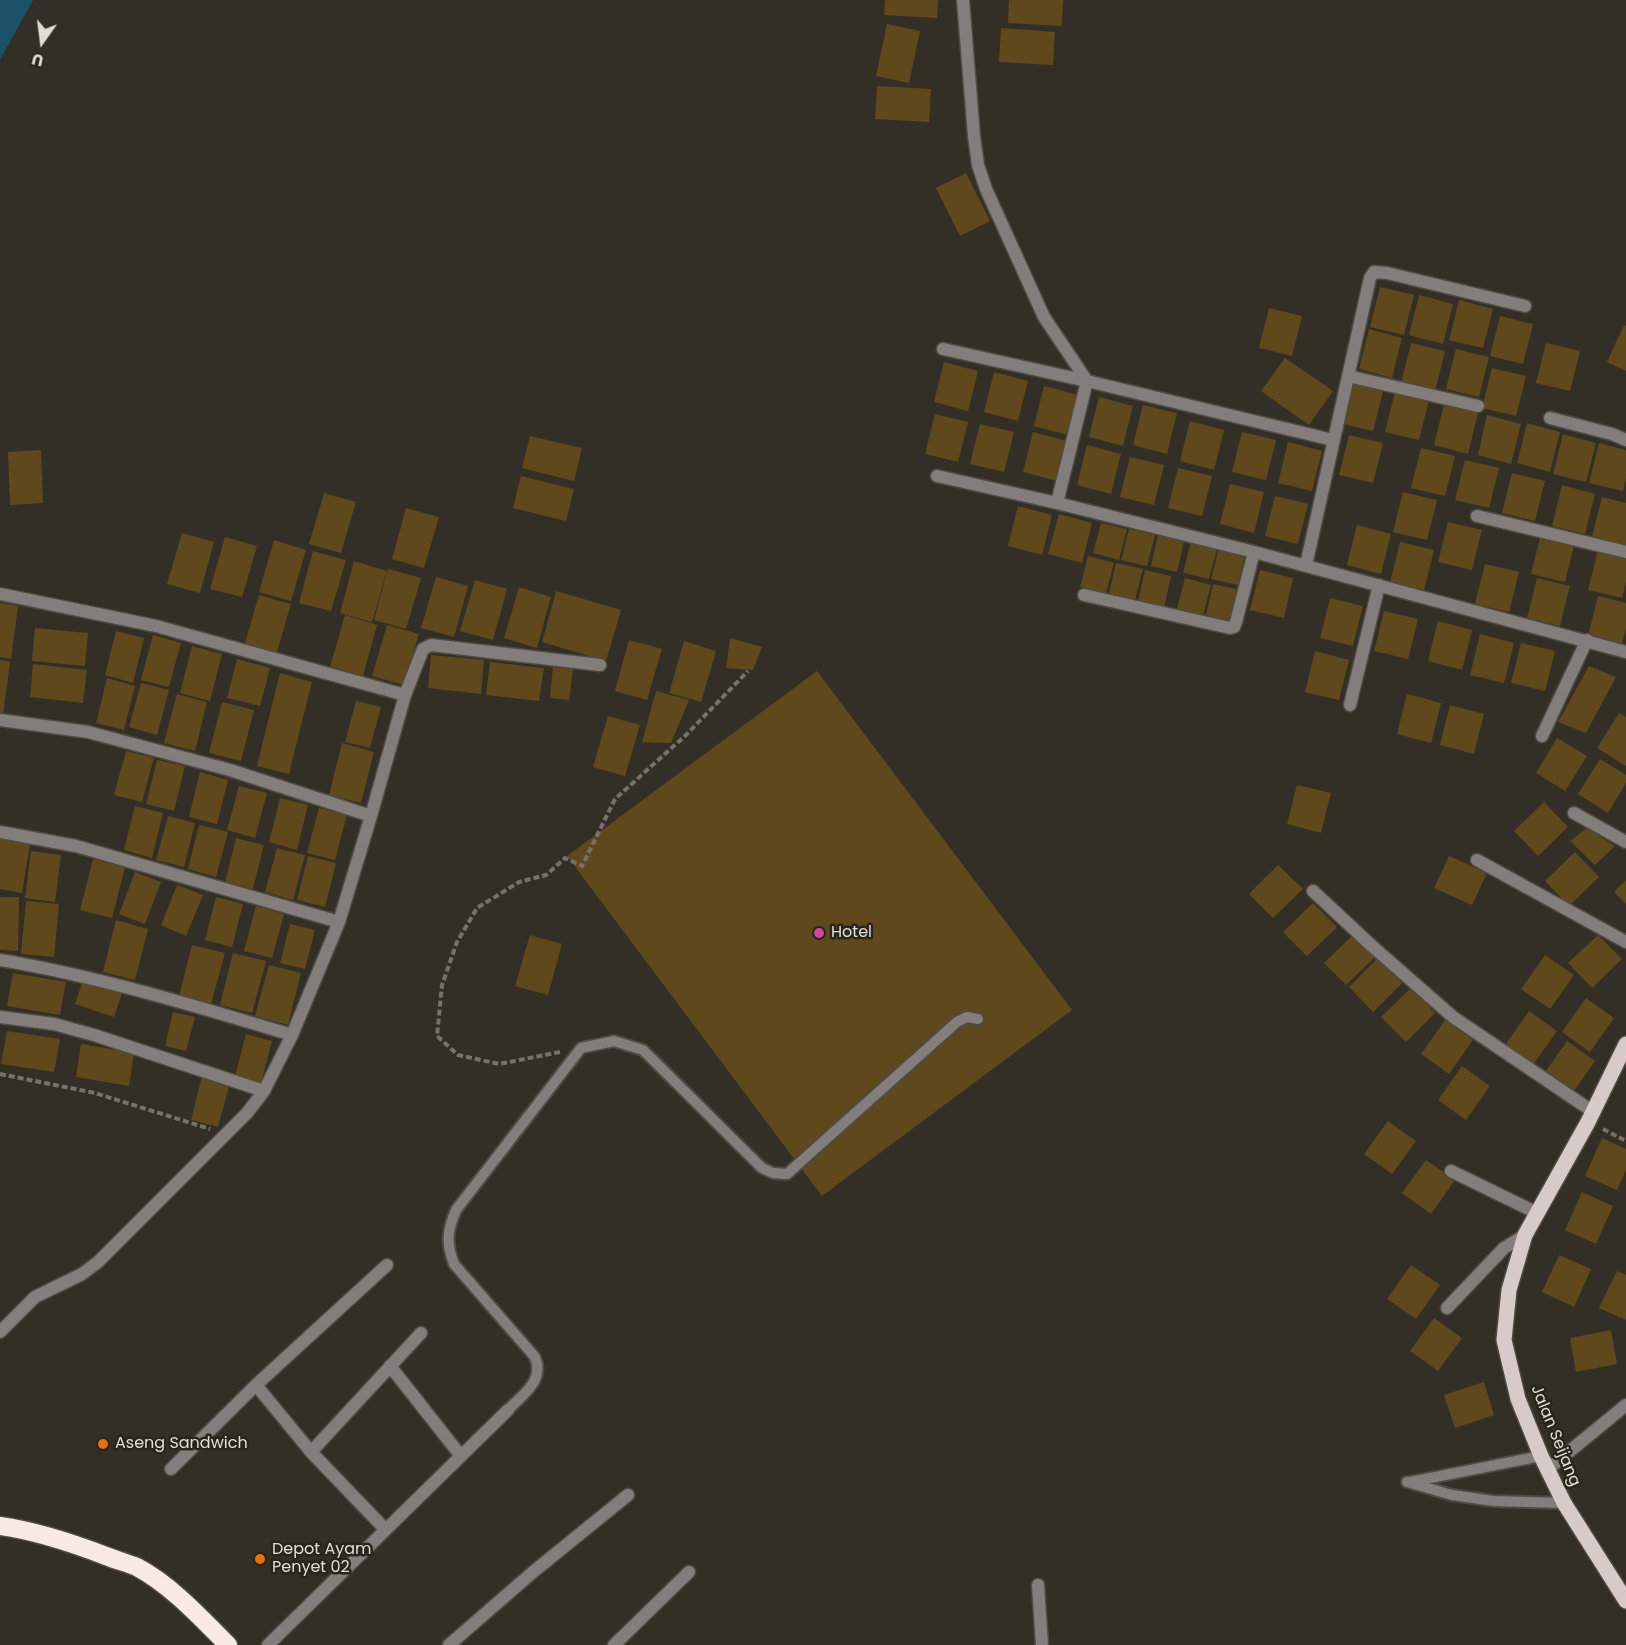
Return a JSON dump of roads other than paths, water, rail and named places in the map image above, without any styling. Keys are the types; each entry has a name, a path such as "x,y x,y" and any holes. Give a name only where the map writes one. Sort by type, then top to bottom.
{"highway":[{"path":"0,1526 18,1528 79,1545 136,1567 190,1606 228,1645"}],"main road":[{"name":"Jalan Seijang","path":"1626,1044 1590,1117 1525,1235 1509,1290 1504,1340 1518,1399 1544,1463 1563,1503 1626,1601"}],"street":[{"path":"963,0 974,136 986,189 1044,317 1087,381 1057,503"},
{"path":"1306,565 1370,278 1374,272 1387,273 1525,306"},
{"path":"943,349 1333,440"},
{"path":"1348,376 1478,406"},
{"path":"1550,418 1612,434 1626,440"},
{"path":"936,476 1057,503 1306,565 1626,652"},
{"path":"1476,516 1626,552"},
{"path":"1084,595 1230,628 1234,627 1254,552"},
{"path":"1350,705 1379,585"},
{"path":"0,594 156,626 405,695"},
{"path":"1542,736 1587,640"},
{"path":"0,1332 35,1297 82,1274 98,1262 247,1113 264,1091 292,1035 339,922 405,695 423,649 431,645 600,665"},
{"path":"0,720 88,732 230,770 371,816"},
{"path":"1574,813 1626,842"},
{"path":"0,832 76,846 339,922"},
{"path":"1477,860 1626,942"},
{"path":"1313,891 1454,1017 1590,1117"},
{"path":"0,960 48,968 140,990 292,1035"},
{"path":"0,1017 54,1024 84,1032 264,1091"},
{"path":"1451,1172 1537,1213"},
{"path":"1447,1308 1504,1248 1525,1235"},
{"path":"171,1469 256,1385 387,1265"},
{"path":"311,1452 420,1333"},
{"path":"390,1366 461,1456"},
{"path":"256,1385 311,1452 385,1528"},
{"path":"1544,1463 1626,1404"},
{"path":"268,1645 507,1410"},
{"path":"449,1645 542,1564 628,1495"},
{"path":"614,1645 689,1572"},
{"path":"1038,1585 1042,1645"}],"lane":[{"path":"507,1410 537,1378 538,1366 535,1357 454,1264 448,1248 449,1225 456,1210 581,1048 614,1041 643,1050 762,1168 774,1173 787,1174 957,1022 967,1017 978,1019"},
{"path":"1544,1463 1407,1482 1462,1496 1494,1501 1563,1503"}],"water":[{"path":"0,0 33,0 0,60"}],"place":[{"name":"Hotel","path":"819,933"},
{"name":"Aseng Sandwich","path":"103,1444"},
{"name":"Depot Ayam Penyet 02","path":"260,1559"}]}
